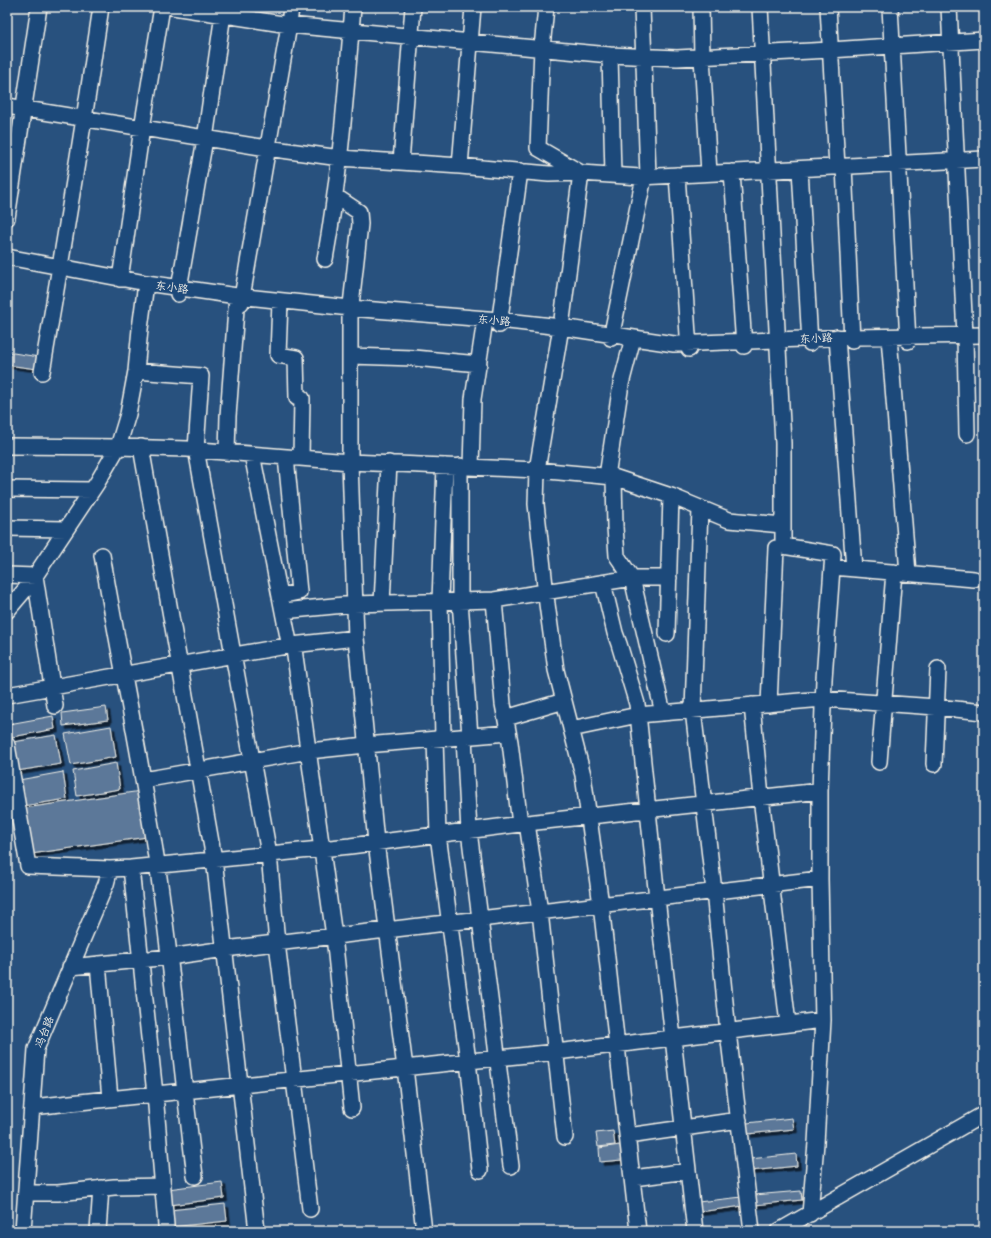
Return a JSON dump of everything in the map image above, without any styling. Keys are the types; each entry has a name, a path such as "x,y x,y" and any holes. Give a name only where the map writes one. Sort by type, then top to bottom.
{"street":[{"path":"7,218 39,7"},
{"path":"42,372 85,118 101,7"},
{"path":"120,279 142,128 162,7"},
{"path":"173,7 223,11 289,25 610,55 677,58 984,40"},
{"path":"227,452 228,416 239,300 291,7"},
{"path":"324,259 332,221 340,158 353,7"},
{"path":"401,162 413,7"},
{"path":"460,166 474,7"},
{"path":"546,7 542,48 538,148 581,173"},
{"path":"611,336 646,176 642,7"},
{"path":"702,7 702,57 709,173"},
{"path":"760,7 778,342 782,443 783,546"},
{"path":"828,7 830,50 840,167 844,339 854,569"},
{"path":"890,7 908,338"},
{"path":"950,7 965,338 967,434"},
{"path":"178,291 205,138 223,11"},
{"path":"610,55 613,175"},
{"path":"7,106 267,148 340,158 549,174 581,173 646,176 677,175 984,159"},
{"path":"800,169 810,341"},
{"path":"480,1170 468,1062 438,834 440,601 459,466 479,364 492,322 520,171"},
{"path":"732,172 744,344"},
{"path":"581,173 561,329 537,470 536,504 545,592 556,670 583,775 589,816 601,905 638,1231"},
{"path":"677,175 689,347"},
{"path":"335,196 359,212 360,224 350,311 350,462 356,638 386,930 405,1068 424,1231"},
{"name":"东小路","path":"7,257 60,271 239,300 561,329 611,336 672,349 844,339 965,338 984,336"},
{"name":"东小路","path":"7,264 120,279 146,286"},
{"path":"7,611 29,585 92,490 118,447 128,414 136,371 146,286"},
{"path":"280,304 278,355 296,358 297,398 302,398 293,457 299,592 280,596"},
{"name":"东小路","path":"965,338 984,340"},
{"path":"879,762 884,703 901,573 899,459 889,339"},
{"path":"632,340 621,384 611,477 617,556 632,578 664,713"},
{"path":"350,356 414,358 479,364"},
{"path":"136,371 201,376 196,449 269,854 277,943 310,1209"},
{"path":"7,446 196,449 350,462 537,470 611,477 671,496 729,520 782,525"},
{"path":"141,447 214,859 258,1231"},
{"path":"252,454 289,642 294,649 323,848 352,1108"},
{"path":"382,603 389,464"},
{"path":"459,466 460,601 467,736 469,831 511,1166"},
{"path":"7,489 92,490"},
{"path":"667,634 671,496"},
{"path":"700,508 693,710 714,891 728,1032 752,1231"},
{"path":"7,528 66,529"},
{"path":"769,704 776,548 783,546 833,554 823,699 820,791 823,1020 816,1143 810,1214"},
{"path":"102,555 144,780 157,865 195,1176"},
{"path":"832,567 974,579"},
{"path":"7,575 35,576"},
{"path":"35,576 55,706"},
{"path":"283,610 354,604 494,600 632,578 669,578"},
{"path":"603,583 615,633 620,644 636,698 695,1231"},
{"path":"494,600 503,704 523,824 540,912 565,1137"},
{"path":"7,695 292,645 356,638"},
{"path":"934,764 938,669"},
{"path":"571,729 638,715 823,699 984,712"},
{"path":"144,780 309,751 467,736 507,726 564,702"},
{"path":"752,705 761,797 788,1024"},
{"path":"7,745 14,824 28,866 110,869 131,868 323,848 589,816 820,791"},
{"path":"131,868 155,1094 166,1231"},
{"name":"冯台路","path":"23,1231 36,1049 106,884 110,869"},
{"path":"70,967 820,879"},
{"path":"98,964 110,1098"},
{"path":"32,1106 468,1062 823,1020"},
{"path":"779,1231 984,1114"},
{"path":"628,1136 739,1120"},
{"path":"633,1178 688,1171"},
{"path":"26,1193 58,1193 114,1187 163,1186"},
{"path":"98,1231 102,1188"}],"building":[{"path":"7,352 39,357 37,369 7,365"},
{"path":"106,707 108,720 63,726 62,713"},
{"path":"53,716 55,729 12,737 9,724"},
{"path":"111,726 116,757 71,765 65,734"},
{"path":"56,735 61,764 17,771 13,742"},
{"path":"116,763 120,789 77,796 73,771"},
{"path":"63,772 67,799 23,806 19,780"},
{"path":"141,791 147,837 31,854 25,808"},
{"path":"792,1118 794,1129 748,1134 747,1123"},
{"path":"613,1131 615,1145 598,1147 596,1133"},
{"path":"620,1145 622,1160 600,1162 599,1148"},
{"path":"796,1154 797,1166 751,1171 750,1159"},
{"path":"222,1182 224,1198 170,1205 168,1189"},
{"path":"801,1191 802,1200 755,1205 754,1195"},
{"path":"742,1197 743,1206 699,1212 698,1202"},
{"path":"225,1204 227,1221 172,1227 170,1210"},
{"path":"226,1227 227,1231 192,1231"}]}
